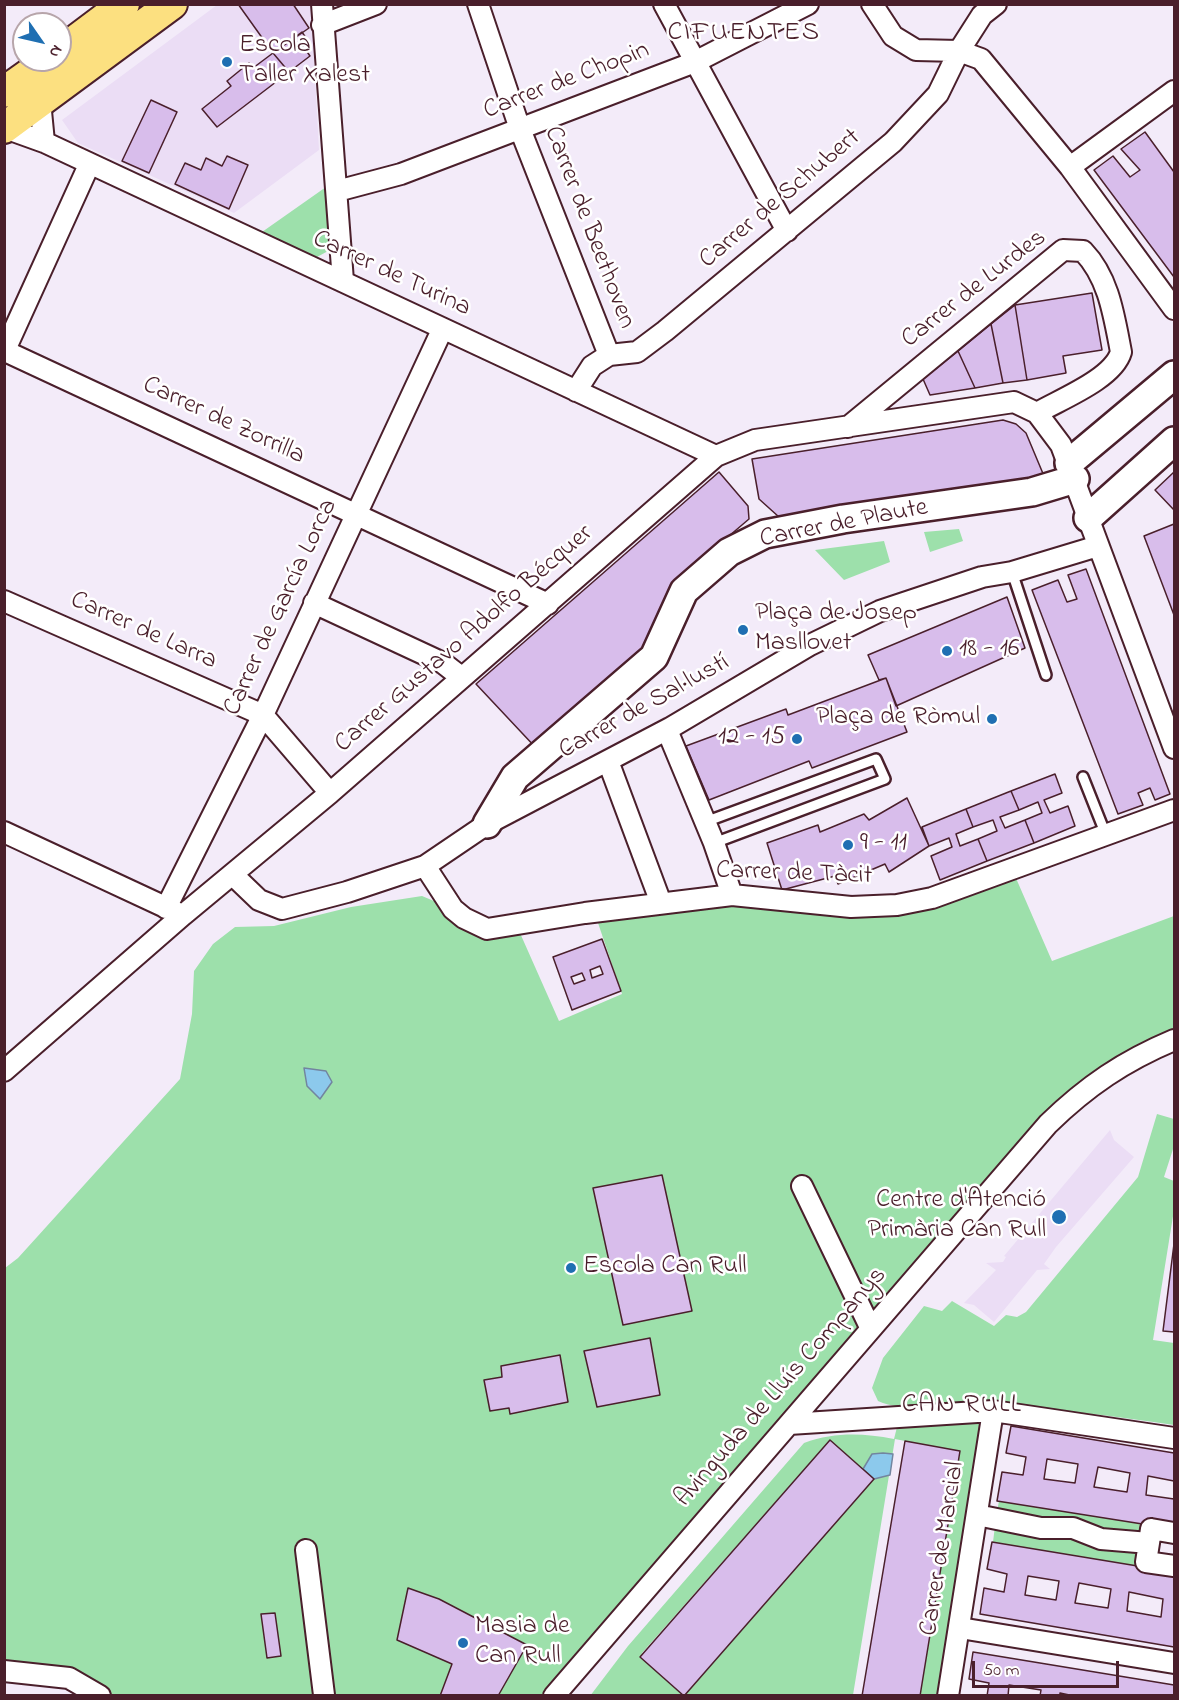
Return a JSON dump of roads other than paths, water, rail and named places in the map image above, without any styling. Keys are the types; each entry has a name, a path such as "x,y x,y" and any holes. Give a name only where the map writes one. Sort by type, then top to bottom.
{"main road":[{"path":"72,43 124,4"},
{"path":"5,128 172,4"},
{"path":"4,92 32,72"}],"street":[{"path":"322,4 343,281"},
{"path":"322,25 376,4"},
{"name":"Carrer de Beethoven","path":"478,4 520,129 609,355 592,366 576,391"},
{"path":"664,4 787,231"},
{"name":"Carrer de Chopin","path":"337,191 401,174 694,62 808,4"},
{"path":"872,4 893,36 916,50 959,51 981,59 1070,167 1174,309"},
{"name":"Carrer de Schubert","path":"609,355 637,352 893,142 938,94 959,51 982,15 996,4"},
{"path":"1070,167 1174,91"},
{"path":"40,101 44,142"},
{"name":"Carrer de Turina","path":"5,128 44,142 89,165 343,281 442,330 716,456"},
{"path":"5,351 89,165"},
{"name":"Carrer de Lurdes","path":"848,427 1063,250 1083,251 1097,267 1104,282 1121,352 1118,363 1107,374 1033,410"},
{"name":"Carrer de García Lorca","path":"175,911 314,603 442,330"},
{"name":"Carrer de Zorrilla","path":"5,351 548,604"},
{"path":"1072,471 1174,375"},
{"name":"Carrer Gustavo Adolfo Bécquer","path":"8,1064 175,911 234,876 716,456 755,440 1014,402 1033,410"},
{"path":"1033,410 1062,445 1174,748"},
{"path":"1088,518 1174,441"},
{"name":"Carrer de Plaute","path":"487,824 515,777 654,657 684,591 729,552 765,534 843,519 1032,492 1072,471"},
{"name":"Carrer de Sal·lustí","path":"234,876 259,900 282,909 348,892 425,866 487,824 667,730 810,645 880,611 982,577 1012,572 1098,546"},
{"name":"Carrer de Larra","path":"4,601 263,715 330,794"},
{"path":"314,603 443,663 461,677"},
{"path":"667,730 714,843 732,895"},
{"path":"608,761 661,903"},
{"name":"Carrer de Tàcit","path":"425,866 453,909 464,918 487,928 732,895 851,908 897,905 932,898 1174,810"},
{"path":"4,832 175,911"},
{"name":"Avinguda de Lluís Companys","path":"554,1695 1048,1124 1080,1093 1137,1056 1174,1040"},
{"path":"802,1186 870,1328"},
{"path":"789,1424 993,1411 1174,1438"},
{"name":"Carrer de Marcial","path":"948,1695 993,1411"},
{"path":"977,1515 1041,1528 1072,1528 1101,1539 1149,1543"},
{"path":"1174,1533 1151,1529 1146,1562 1174,1566"},
{"path":"306,1550 323,1695"},
{"path":"960,1628 1174,1663"},
{"path":"4,1671 69,1678 100,1695"}],"lane":[{"path":"1012,572 1047,675"},
{"path":"704,822 876,759 885,779 714,843"},
{"path":"1083,777 1106,835"}],"water":[{"path":"304,1068 326,1071 332,1082 320,1099 307,1086"},
{"path":"872,1454 893,1454 890,1475 874,1479 863,1469"}],"place":[{"name":"Escola Taller Xalest","path":"227,62"},
{"name":"Plaça de Josep Masllovet","path":"743,630"},
{"name":"18 - 16","path":"947,651"},
{"name":"Plaça de Ròmul","path":"992,719"},
{"name":"12 - 15","path":"797,739"},
{"name":"9 - 11","path":"848,845"},
{"name":"Centre d'Atenció Primària Can Rull","path":"1059,1217"},
{"name":"Escola Can Rull","path":"571,1268"},
{"name":"Masia de Can Rull","path":"463,1643"}],"district":[{"name":"CIFUENTES","path":"744,35"},
{"name":"CAN RULL","path":"962,1407"}]}
